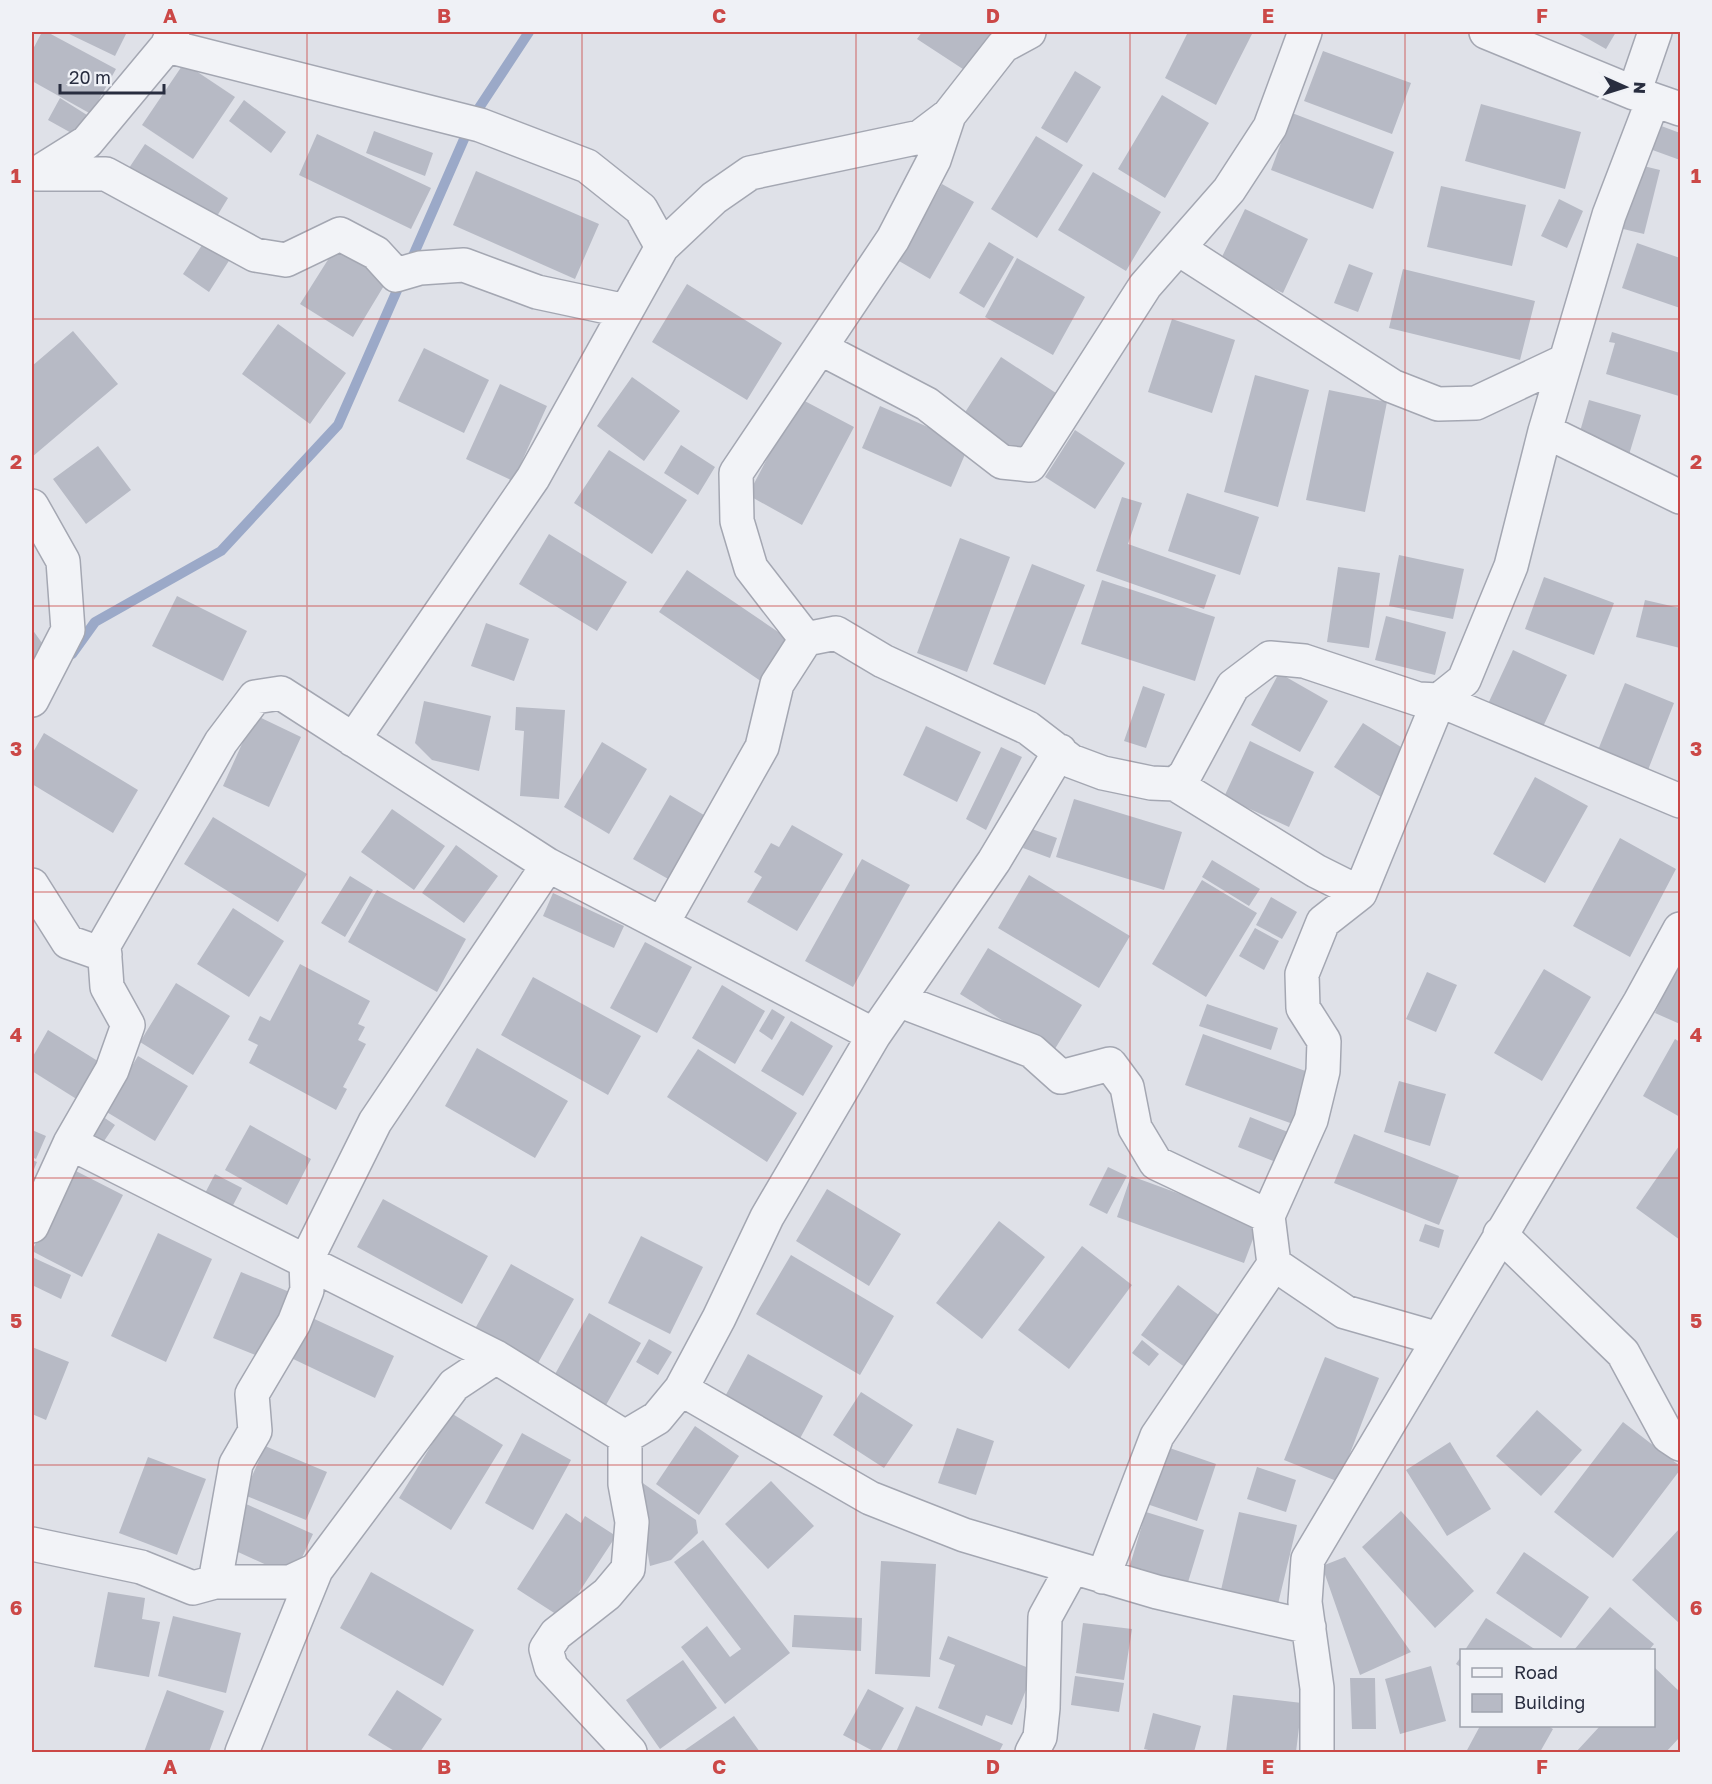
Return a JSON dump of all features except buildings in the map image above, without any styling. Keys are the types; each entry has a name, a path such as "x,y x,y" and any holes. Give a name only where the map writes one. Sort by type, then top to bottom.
{"street":[{"path":"353,740 533,478 662,247 714,198 750,172 920,137 949,115 1003,46 1029,32"},
{"path":"820,348 927,404 1002,462 1030,465 1145,286 1229,190 1270,127 1305,32"},
{"path":"1486,32 1656,101"},
{"path":"1103,1577 1157,1436 1274,1264 1268,1216 1311,1119 1323,1071 1324,1041 1303,1008 1302,974 1323,922 1360,893 1439,700 1464,680 1511,566 1545,431 1609,215 1656,101 1655,32"},
{"path":"35,174 87,142 170,39 480,124 587,166 641,209 662,247"},
{"path":"806,639 751,568 736,521 736,473 893,239 934,160 949,115"},
{"path":"35,174 106,174 255,255 286,260 340,234 376,253 396,275 420,268 464,265 537,292 626,311"},
{"path":"1179,249 1392,386 1438,404 1476,403 1565,361"},
{"path":"1545,431 1680,497"},
{"path":"32,506 63,561 68,630 32,700"},
{"path":"662,924 762,747 777,684 806,639 836,633 883,661 1028,728 1071,760 1103,772 1151,783 1175,784 1316,871 1360,893"},
{"path":"1175,784 1185,775 1233,686 1270,658 1304,661 1418,699 1439,700 1680,801"},
{"path":"32,1226 70,1143 111,1070 128,1025 107,987 104,945 221,742 255,697 281,693 548,865 874,1035"},
{"path":"625,1437 657,1418 681,1389 719,1318 767,1217 874,1035 994,861 1060,751"},
{"path":"215,1582 236,1464 255,1431 252,1394 294,1323 307,1290 306,1261 375,1122 548,865"},
{"path":"32,885 68,942 105,955"},
{"path":"1324,1751 1305,1602 1308,1559 1640,1002 1680,929"},
{"path":"898,1000 1032,1051 1061,1077 1110,1064 1127,1087 1135,1128 1156,1163 1268,1216"},
{"path":"70,1143 496,1357 625,1437"},
{"path":"1500,1234 1623,1353 1668,1436 1680,1444"},
{"path":"1274,1264 1345,1312 1439,1339"},
{"path":"242,1752 316,1570 454,1385 496,1357"},
{"path":"681,1389 870,1498 964,1535 1157,1592 1309,1627"},
{"path":"625,1437 625,1484 632,1521 628,1569 607,1594 556,1634 546,1649 551,1667 630,1752"},
{"path":"32,1544 141,1568 194,1588 215,1582 290,1582 316,1570"},
{"path":"1032,1752 1040,1737 1043,1708 1045,1617 1072,1568"}],"waterway":[{"path":"409,265 475,114 529,32"},
{"path":"72,654 95,622 221,551 338,425 402,279"}]}
